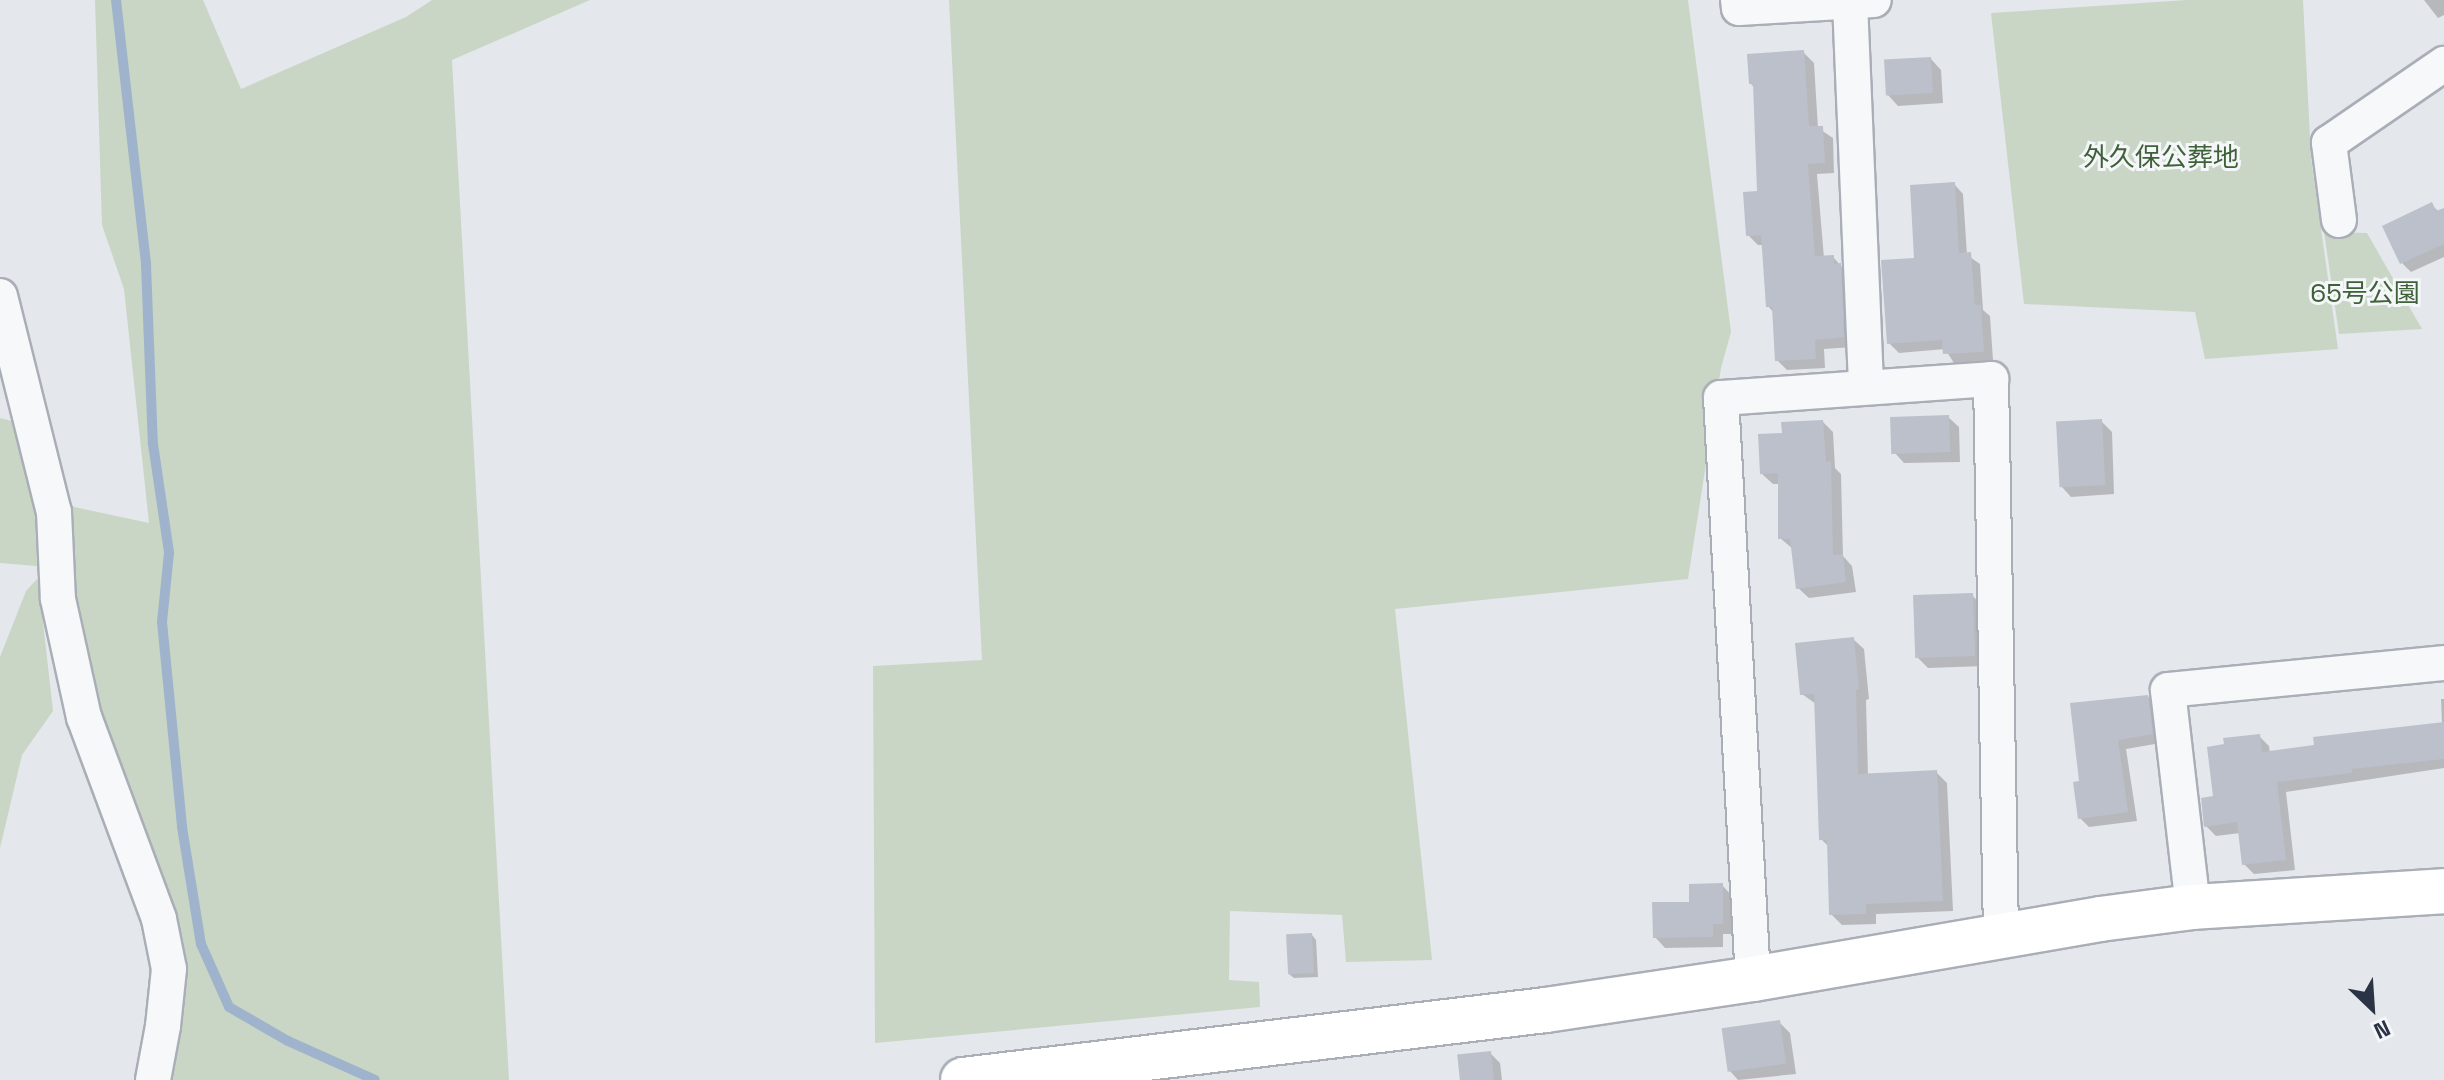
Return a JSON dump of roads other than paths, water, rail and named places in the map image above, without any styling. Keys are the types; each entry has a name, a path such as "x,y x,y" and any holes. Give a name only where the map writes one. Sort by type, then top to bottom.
{"street":[{"path":"1738,0 1739,8 1862,1 1866,387"},
{"path":"2339,220 2329,143 2439,79"},
{"path":"0,296 54,512 58,599 84,717 159,919 169,969 153,1080"},
{"path":"1753,979 1721,398 1991,379 2001,937"},
{"path":"2193,907 2168,690 2444,663"},
{"path":"963,1080 1546,1010 2193,907 2444,891"}],"waterway":[{"path":"116,0 146,265 153,444 169,553 162,622 182,827 201,944 229,1007 288,1041 375,1080"}],"park label":[{"name":"外久保公葬地","path":"2161,158"},
{"name":"65号公園","path":"2365,294"}]}
